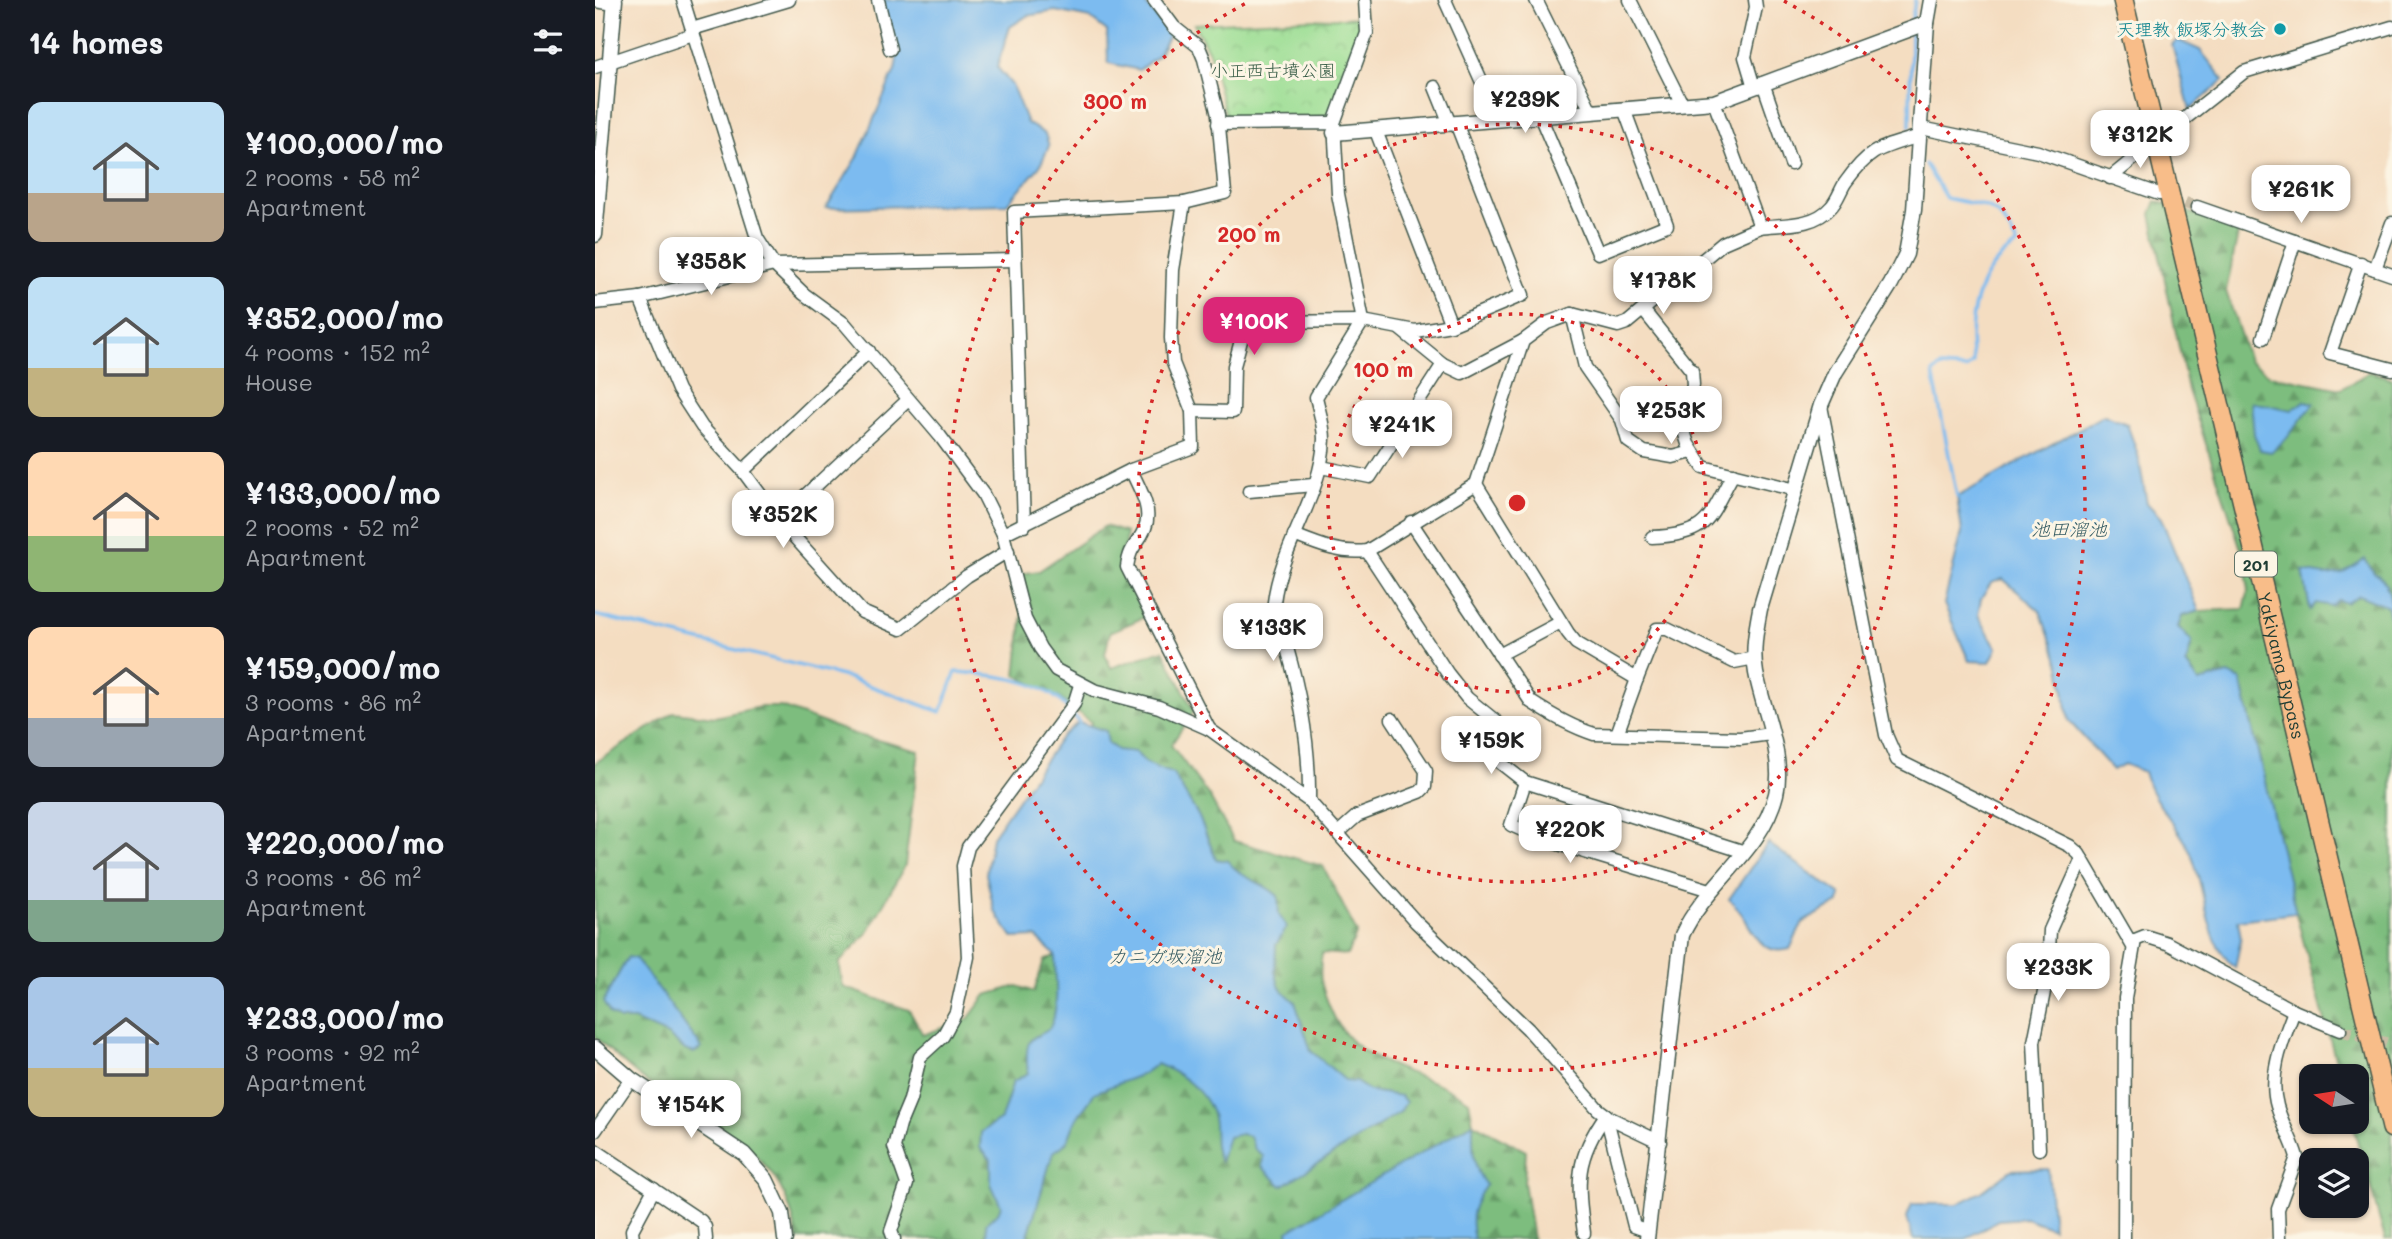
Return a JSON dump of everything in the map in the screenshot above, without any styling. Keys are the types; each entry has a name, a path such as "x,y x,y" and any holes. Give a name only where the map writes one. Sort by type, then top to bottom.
{"highway":[{"name":"Yakiyama Bypass","path":"2123,0 2392,1128"}],"street":[{"path":"683,0 757,239 774,265 804,294 845,324 869,351 940,436 983,494 1003,534 1017,594 1040,648 1056,670 1080,685 1159,708 1209,729 1309,801 1416,922 1528,1029 1606,1115 1660,1142"},
{"path":"595,67 789,0"},
{"path":"878,0 890,49"},
{"path":"1024,526 1014,212 1184,203 1225,193 1218,124 1199,47 1174,27 1154,0"},
{"path":"1309,801 1309,770 1302,719 1274,606 1279,575 1321,467 1324,437 1317,397 1363,321 1338,194 1334,128 1367,33 1364,0"},
{"path":"1445,0 1499,120"},
{"path":"1536,0 1591,111"},
{"path":"1630,0 1682,104"},
{"path":"1755,0 1756,8 1745,57 1791,164"},
{"path":"1606,1115 1633,1226 1648,1235 1682,935 1691,916 1710,890 1761,832 1776,791 1771,734 1755,658 1760,609 1821,405 1835,373 1891,285 1906,254 1914,210 1920,132 1916,27 1931,0"},
{"path":"595,1 615,2 595,234"},
{"path":"1218,124 1376,131 1714,102 1916,27"},
{"path":"2178,124 2244,72 2392,27"},
{"path":"1192,411 1233,412 1234,366 1245,326 1252,322 1363,321 1415,331 1451,325 1523,295 1435,86"},
{"path":"1714,102 1760,228"},
{"path":"1540,116 1598,253 1667,225 1624,109"},
{"path":"1376,131 1451,325"},
{"path":"1400,329 1443,365 1462,373 1523,341 1547,323 1572,314 1618,326 1644,311 1723,243 1760,228 1795,226 1831,208 1862,159 1878,149 1920,132 2038,152 2159,194"},
{"path":"2110,178 2143,151"},
{"path":"1003,534 1024,526 1131,470 1192,447 1192,411 1173,363 1171,338 1173,270 1184,203"},
{"path":"2197,206 2392,275"},
{"path":"2375,269 2392,223"},
{"path":"2263,338 2295,241"},
{"path":"595,303 640,298 774,265 1015,260"},
{"path":"2361,263 2330,353 2392,369"},
{"path":"640,298 678,390 702,427 743,471 779,520 862,612 901,629 967,576 1008,551"},
{"path":"1644,311 1694,378 1683,428 1692,452 1703,467 1796,490"},
{"path":"1572,314 1585,367 1622,420 1628,441 1636,449 1651,454 1674,457 1692,452"},
{"path":"1294,535 1328,549 1351,553 1367,551 1476,484 1523,341"},
{"path":"743,471 869,351"},
{"path":"1321,467 1370,477 1443,365"},
{"path":"779,520 908,400"},
{"path":"1821,405 1886,735 1897,760 2070,846 2082,859 2132,946"},
{"path":"1131,470 1148,509 1145,528 1130,551 1127,567 1209,729"},
{"path":"1652,537 1687,534 1698,529 1707,520 1733,474"},
{"path":"1476,484 1576,643 1637,679"},
{"path":"1249,491 1313,485"},
{"path":"1411,522 1531,702 1575,728 1594,734 1740,738 1771,734"},
{"path":"1367,551 1448,674 1467,698 1498,723 1493,757 1525,782 1690,832 1745,852"},
{"path":"1499,655 1561,622"},
{"path":"1617,734 1657,629 1667,629 1734,662 1755,658"},
{"path":"894,1239 891,1231 907,1184 894,1147 900,1124 910,1100 920,1057 943,1036 956,1012 968,957 963,866 968,847 1074,704 1080,685"},
{"path":"1339,832 1357,816 1420,792 1425,787 1426,771 1392,719"},
{"path":"1525,782 1511,825 1542,839 1710,890"},
{"path":"2039,1149 2034,1042 2048,972 2050,930 2082,859"},
{"path":"2124,1239 2125,998 2132,946 2140,936 2167,943 2294,1012 2340,1030"},
{"path":"2279,1239 2279,1209 2297,1157 2276,1103 2275,1090 2279,1050 2294,1012"},
{"path":"595,1048 631,1079 744,1154 766,1179 782,1213 785,1239"},
{"path":"595,1131 631,1079"},
{"path":"1584,1233 1580,1193 1583,1152 1587,1140 1606,1115"},
{"path":"595,1150 701,1221 705,1227 706,1239"},
{"path":"632,1239 632,1230 654,1189"}],"green space":[{"name":"小正西古墳公園","path":"1365,17 1364,32 1328,118 1227,120 1209,52 1194,24"},
{"path":"2156,201 2239,229 2226,291 2249,361 2270,375 2341,389 2369,372 2392,378 2392,1239 2385,1239 2369,1182 2369,1148 2359,1148 2355,1134 2369,1134 2369,1064 2337,1064 2296,914 2241,680 2228,674 2199,682 2186,663 2192,642 2178,627 2182,616 2199,611 2244,609 2249,590 2243,555 2188,390 2151,214"},
{"path":"1105,526 1126,533 1123,566 1147,616 1110,632 1105,654 1111,668 1163,650 1194,711 1171,745 1209,796 1234,841 1323,866 1357,933 1347,955 1322,953 1320,976 1323,988 1342,1030 1356,1045 1372,1056 1469,1101 1473,1123 1526,1151 1524,1182 1533,1239 797,1239 790,1207 777,1182 761,1161 718,1127 644,1080 595,1037 595,763 674,712 715,717 760,707 781,707 854,734 919,751 905,865 868,932 839,963 843,987 909,1010 923,1035 968,1019 986,995 1017,986 1034,992 1044,961 1056,955 1091,722 1059,698 1016,675 1025,594 1020,574 1039,571"}],"water":[{"path":"882,0 1143,0 1169,35 1158,55 1139,70 1108,63 1107,31 1090,18 1055,11 1027,16 1010,27 997,67 1012,85 1027,123 1045,134 1049,146 1040,166 1007,204 826,208 857,158 895,70 897,59"},
{"path":"2178,40 2200,50 2224,80 2190,110 2172,45"},
{"path":"2304,401 2314,403 2286,439 2271,452 2260,450 2254,434 2251,402 2292,410"},
{"name":"池田溜池","path":"2104,415 2127,424 2138,455 2147,503 2161,518 2199,611 2182,616 2178,627 2192,642 2186,664 2199,682 2228,674 2241,680 2296,913 2238,920 2241,939 2235,968 2216,942 2188,847 2158,803 2144,772 2124,764 2113,770 2069,721 2060,666 2040,611 2003,579 1991,583 1981,599 1978,615 1997,648 1990,662 1969,661 1944,604 1962,532 1957,497"},
{"path":"2365,559 2388,589 2392,629 2388,607 2359,595 2346,603 2338,600 2331,606 2316,603 2310,610 2303,571 2324,575 2342,573"},
{"name":"カニガ坂溜池","path":"1079,722 1106,731 1108,743 1117,750 1135,752 1146,763 1173,774 1199,817 1216,859 1228,861 1239,872 1278,896 1279,915 1287,927 1276,945 1275,972 1280,988 1295,1002 1311,1051 1346,1081 1356,1082 1370,1091 1401,1096 1406,1102 1400,1112 1282,1186 1262,1167 1263,1156 1254,1148 1250,1136 1241,1134 1228,1137 1220,1162 1215,1148 1212,1114 1202,1095 1186,1080 1157,1064 1143,1074 1094,1093 1077,1118 1065,1144 1053,1152 1027,1239 987,1239 986,1223 998,1213 1001,1206 991,1184 991,1160 980,1148 981,1132 1001,1119 1013,1082 1028,1073 1028,1046 1035,1036 1050,1028 1056,996 1055,955 1036,937 1013,938 994,910 986,874 992,837 1062,736"},
{"path":"1768,843 1841,895 1839,903 1803,922 1790,949 1768,948 1754,934 1729,899"},
{"path":"628,957 636,959 702,1048 694,1053 685,1050 668,1035 634,1020 620,1020 610,1014 603,1002"},
{"path":"1473,1123 1475,1163 1486,1185 1473,1210 1474,1239 1289,1239 1288,1231"},
{"path":"2048,1169 2053,1228 2026,1218 1998,1220 1965,1239 1913,1239 1907,1217 1912,1204 1958,1204 1980,1193 2011,1170"}],"waterway":[{"path":"1911,26 1915,0"},
{"path":"1910,126 1911,33"},
{"path":"1925,164 1946,198 1981,205 1997,213 2017,245 1992,268 1977,297 1971,329 1973,363 1966,369 1940,367 1933,373 1957,497"},
{"path":"595,615 846,677 941,712 956,672 1000,677 1030,684 1057,698 1067,708"},
{"path":"1071,713 1079,722"}],"tunnel":[{"path":"2152,144 2178,124"},
{"path":"2168,197 2197,207"},
{"path":"2340,1030 2392,1045"}],"place":[{"name":"天理教 飯塚分教会","path":"2280,29"}]}
